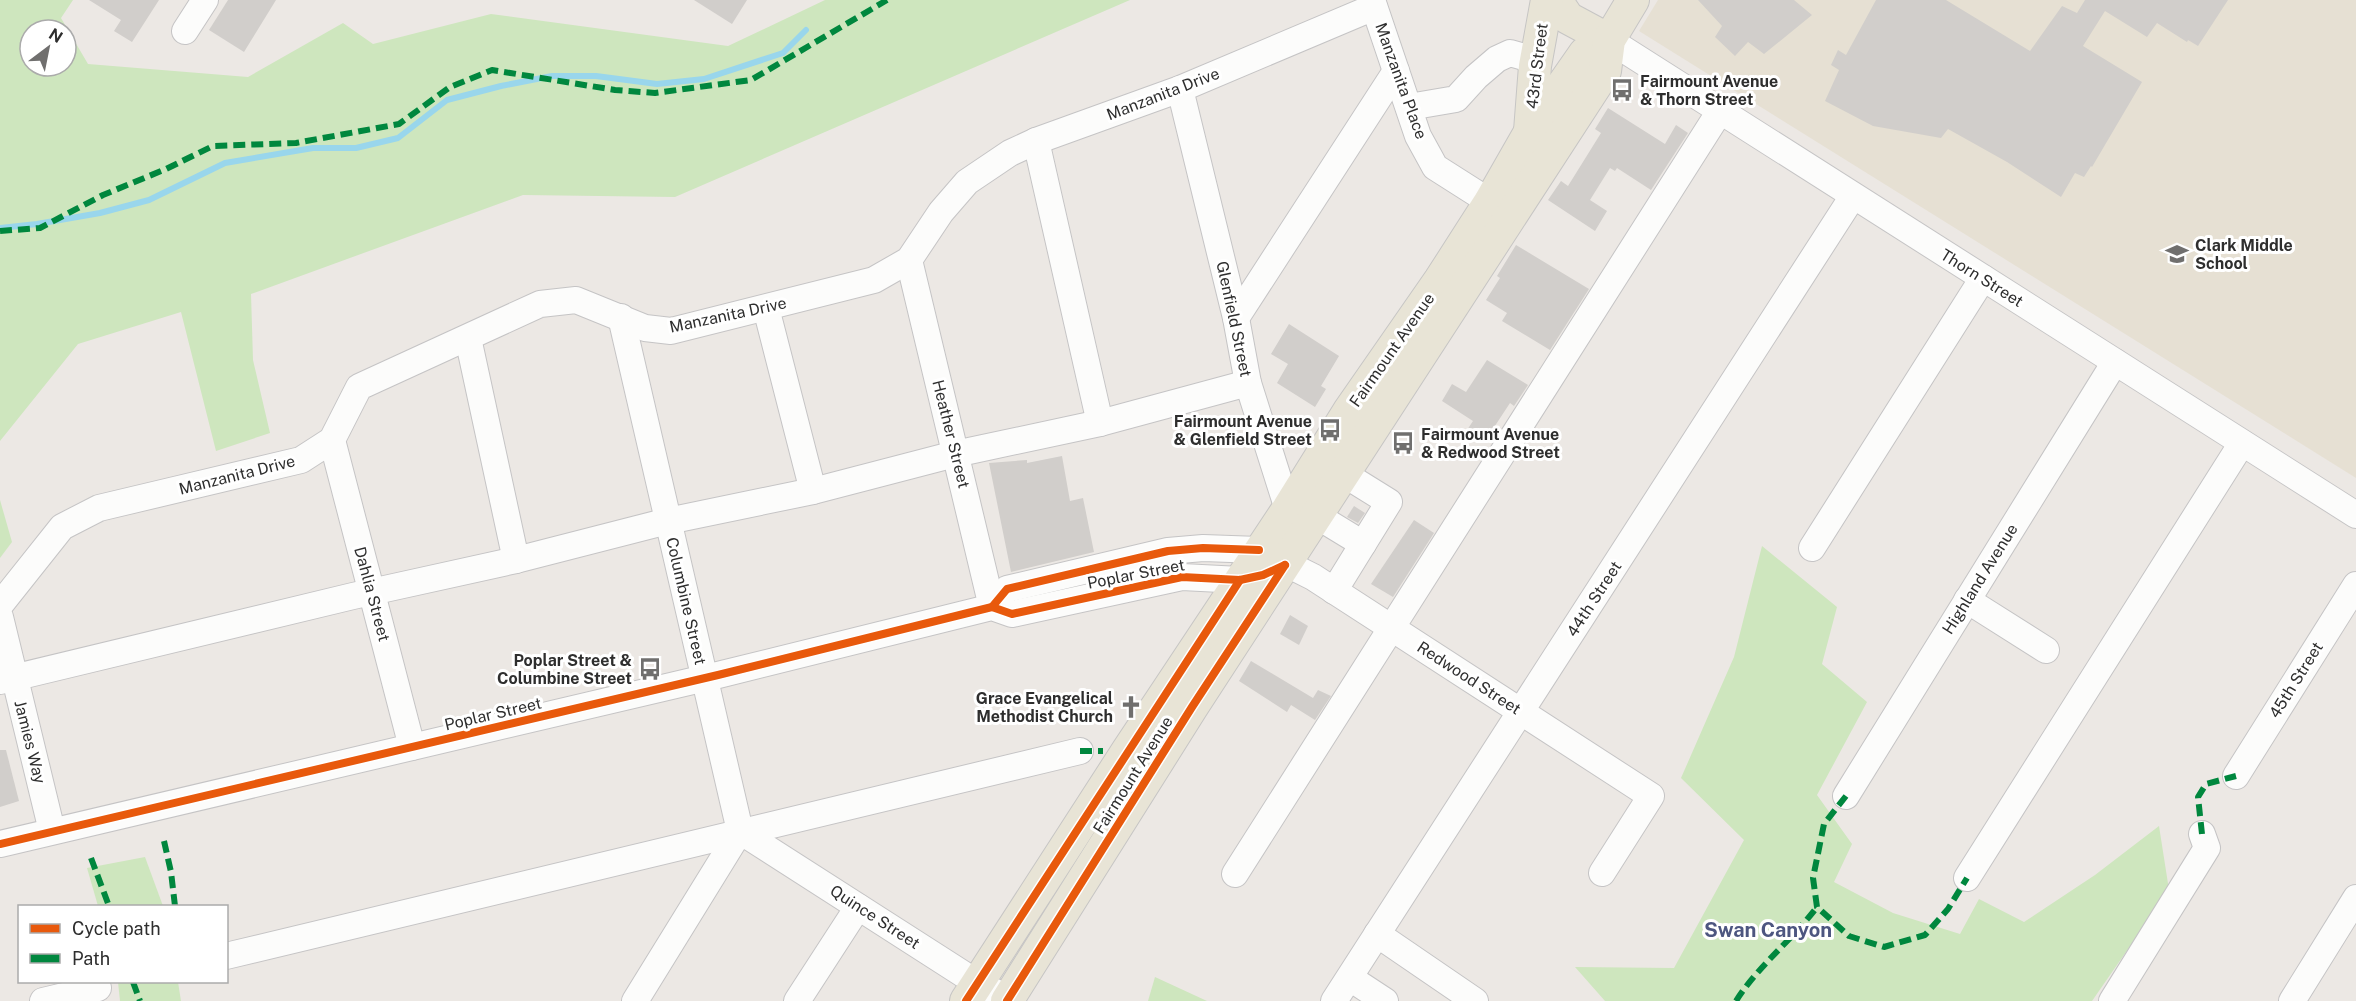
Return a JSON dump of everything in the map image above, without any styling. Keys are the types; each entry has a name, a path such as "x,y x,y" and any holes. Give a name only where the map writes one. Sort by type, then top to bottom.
{"main road":[{"name":"43rd Street","path":"1530,132 1535,66 1547,0"},
{"path":"1556,0 1568,18 1609,40"},
{"name":"Fairmount Avenue","path":"1303,512 1344,474 1605,71 1609,40 1633,0"},
{"name":"Fairmount Avenue","path":"1009,1000 1192,706 1281,554 1303,512 1349,411 1417,315 1490,202 1530,132 1585,53 1609,40"},
{"name":"Fairmount Avenue","path":"972,992 1240,580 1281,554"}],"street":[{"path":"185,31 205,0"},
{"name":"Manzanita Place","path":"1373,3 1418,136 1435,167 1490,202"},
{"name":"Manzanita Drive","path":"0,605 62,527 99,508 301,460 332,440 359,387 540,304 576,300 645,328 671,331 874,280 909,261 941,212 967,182 1010,153 1036,141 1180,89 1373,3"},
{"name":"Thorn Street","path":"1609,40 2356,515"},
{"path":"1409,107 1456,99 1476,77 1497,59 1510,52 1524,57 1535,66"},
{"path":"1236,318 1396,71"},
{"name":"Glenfield Street","path":"1180,89 1236,318 1248,383 1303,512"},
{"path":"1235,874 1720,111"},
{"path":"1036,141 1100,423"},
{"name":"44th Street","path":"1343,994 1377,934 1853,196"},
{"name":"Heather Street","path":"909,261 992,607"},
{"path":"1812,548 1983,278"},
{"path":"765,308 813,490"},
{"name":"Columbine Street","path":"621,317 740,831"},
{"path":"468,338 516,560"},
{"name":"Highland Avenue","path":"1846,796 2115,362"},
{"path":"7,680 371,592 516,560 668,521 813,490 955,454 1100,423 1248,383"},
{"name":"Dahlia Street","path":"332,440 412,747"},
{"path":"1967,878 2242,443"},
{"path":"1334,591 1389,502 1344,474"},
{"path":"1303,512 1363,544"},
{"name":"Poplar Street","path":"992,607 1006,589 1168,551 1203,548 1281,554"},
{"name":"Redwood Street","path":"1281,554 1312,577 1651,796 1602,873"},
{"name":"Poplar Street","path":"0,844 704,678 992,607 1012,614 1182,577 1240,580"},
{"name":"45th Street","path":"2236,776 2356,585"},
{"path":"1967,600 2046,650"},
{"name":"Jamies Way","path":"0,617 7,680 52,831"},
{"path":"228,956 1080,751"},
{"path":"635,1001 740,831"},
{"name":"Quince Street","path":"740,831 858,907 972,992 1009,1000"},
{"path":"2112,1001 2207,848 2202,834"},
{"path":"2292,1001 2356,898"},
{"path":"797,1001 858,907"},
{"path":"1377,934 1475,1001"},
{"path":"43,1001 98,988"},
{"path":"1343,994 1385,1001"}],"shaded area":[{"name":"Clark Middle School","path":"1658,0 2356,0 2356,478 1639,31"}],"green space":[{"path":"0,0 73,0 61,18 18,18 18,78 78,78 78,47 88,64 248,77 343,23 373,44 491,14 728,46 825,0 1130,0 675,197 523,195 251,294 253,360 270,433 216,451 181,312 78,344 0,441"},
{"path":"0,500 12,542 0,558"},
{"path":"1762,546 1837,607 1822,664 1867,702 1817,795 1852,844 1834,882 1893,913 1960,934 1979,899 2024,922 2095,875 2159,826 2169,890 2092,1001 1605,1001 1575,967 1674,968 1744,840 1681,778 1734,657"},
{"path":"145,857 163,905 98,905 87,868"},
{"path":"1155,977 1207,1001 1148,1001"},
{"path":"118,983 178,983 181,1001 120,1001"}],"building":[{"path":"89,0 159,0 132,42 114,31 121,20"},
{"path":"228,0 276,0 244,52 209,30"},
{"path":"694,0 747,0 732,24"},
{"path":"1698,0 1794,0 1812,15 1764,54 1748,42 1735,56 1715,37 1722,26"},
{"path":"1876,0 1946,0 2030,51 2062,6 2077,13 2085,0 2228,0 2198,46 2188,40 2187,42 2157,23 2147,37 2105,11 2083,46 2142,82 2092,167 2084,177 2075,173 2061,197 2007,162 1948,129 1941,138 1873,126 1825,101 1839,70 1831,65 1838,50 1846,55"},
{"path":"1608,108 1665,144 1676,125 1688,133 1651,190 1617,168 1615,171 1610,168 1590,200 1607,211 1595,231 1548,200 1561,181 1568,186 1601,133 1595,129"},
{"path":"1516,245 1589,289 1550,350 1502,321 1507,313 1486,300 1500,278 1497,276"},
{"path":"1289,324 1339,356 1321,386 1326,389 1315,407 1277,383 1288,364 1271,354"},
{"path":"1487,360 1528,385 1514,406 1510,403 1485,441 1467,430 1473,421 1442,401 1452,384 1466,392"},
{"path":"1062,456 1070,501 1083,498 1094,552 1011,572 989,463 1027,460 1027,463"},
{"path":"1354,506 1365,513 1358,523 1347,517"},
{"path":"1414,520 1434,533 1393,597 1371,584"},
{"path":"1290,615 1308,626 1299,645 1280,634"},
{"path":"1251,661 1313,698 1318,690 1331,696 1315,720 1291,705 1287,712 1239,681"},
{"path":"0,750 6,750 19,801 0,807"}],"waterway":[{"path":"0,228 100,213 149,200 225,163 313,148 356,148 398,138 447,100 501,86 552,76 596,76 657,84 704,79 783,53 806,30"}],"marked path":[{"path":"0,231 40,228 103,195 166,169 213,146 296,143 399,124 450,87 492,70 615,90 655,93 751,80 887,0"},
{"path":"1080,751 1103,751"},
{"path":"2202,834 2198,797 2206,784 2236,776"},
{"path":"1846,796 1824,824 1813,878 1817,907 1849,936 1884,947 1925,935 1948,909 1967,878"},
{"path":"164,841 175,905"},
{"path":"91,858 109,905"},
{"path":"1736,1001 1754,976 1817,907"},
{"path":"133,983 140,1001"}],"cycle path":[{"path":"992,607 1007,589 1168,551 1203,548 1259,550"},
{"path":"0,844 718,675 992,607 1012,614 1182,577 1240,580 1263,575 1285,565"},
{"path":"1007,1001 1192,707 1285,565"},
{"path":"966,1001 1240,580"}],"place":[{"name":"Fairmount Avenue & Thorn Street","path":"1622,90"},
{"name":"Clark Middle School","path":"2177,254"},
{"name":"Fairmount Avenue & Glenfield Street","path":"1330,430"},
{"name":"Fairmount Avenue & Redwood Street","path":"1403,443"},
{"name":"Poplar Street & Columbine Street","path":"650,669"},
{"name":"Grace Evangelical Methodist Church","path":"1131,707"}],"district":[{"name":"Swan Canyon","path":"1768,930"}]}
